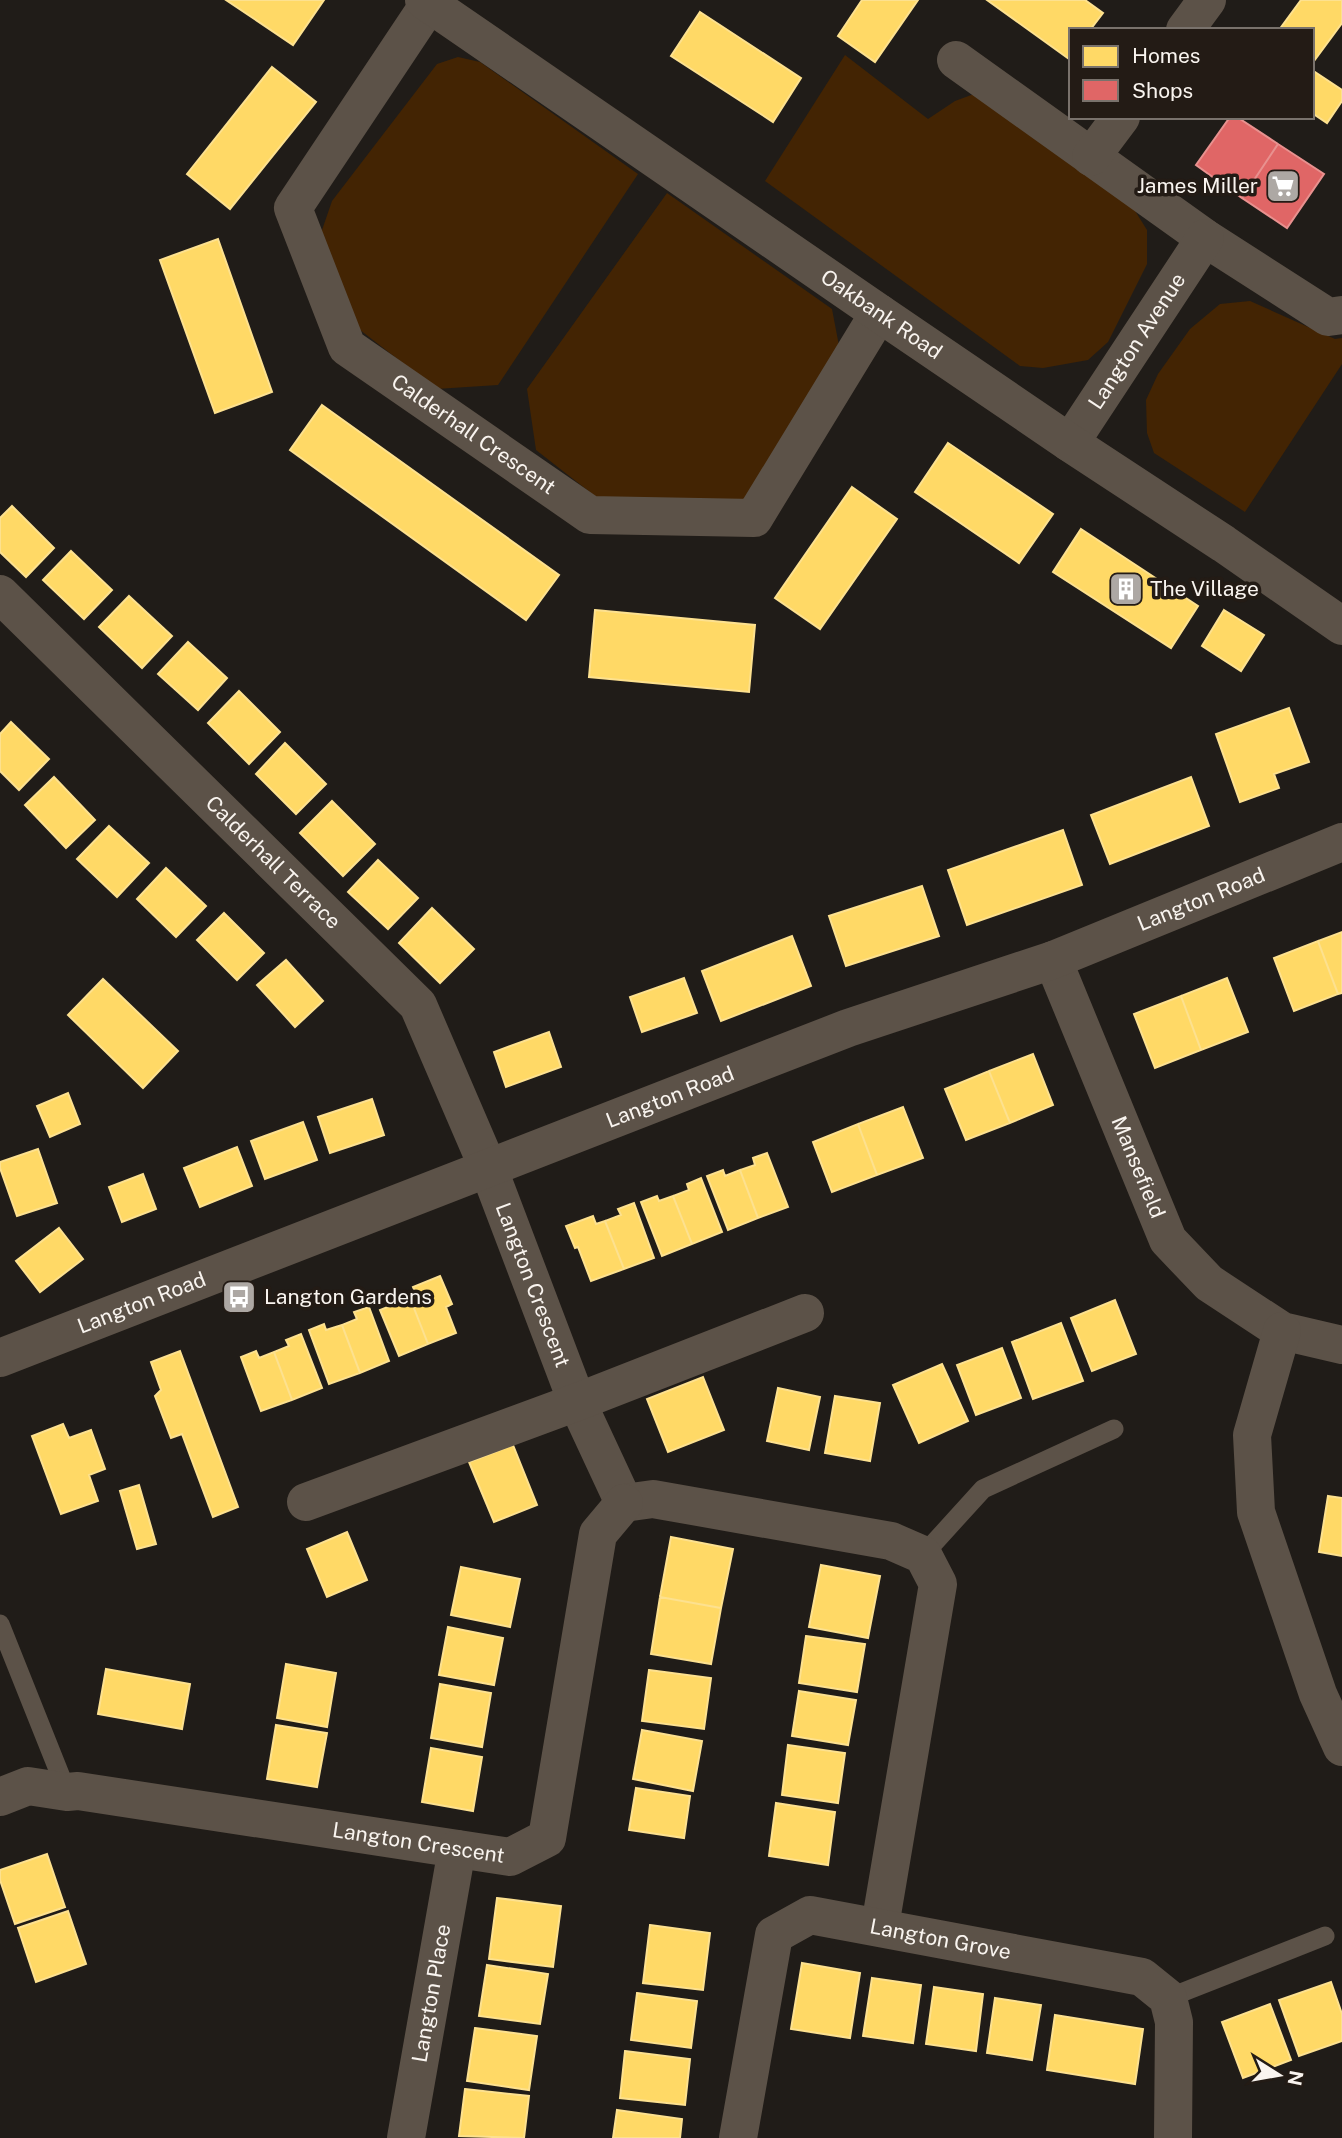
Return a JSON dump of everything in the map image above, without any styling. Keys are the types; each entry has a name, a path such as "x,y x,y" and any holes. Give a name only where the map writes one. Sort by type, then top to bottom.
{"street":[{"path":"1186,28 1207,0"},
{"name":"Oakbank Road","path":"426,2 1342,626"},
{"name":"Calderhall Crescent","path":"426,2 293,208 347,347 590,515 754,518 879,313"},
{"path":"956,60 1205,238 1328,317 1342,315"},
{"path":"1091,157 1120,119"},
{"name":"Langton Avenue","path":"1070,443 1205,238"},
{"name":"Calderhall Terrace","path":"0,594 418,1004 489,1170"},
{"name":"Langton Road","path":"0,1358 489,1170 848,1028 1053,960 1342,842"},
{"name":"Mansefield","path":"1053,960 1168,1240 1209,1283 1282,1331 1342,1345"},
{"name":"Langton Crescent","path":"0,1797 28,1786 78,1791 510,1857 547,1838 598,1534 624,1503 577,1402 489,1170"},
{"path":"306,1502 577,1402 805,1313"},
{"path":"1282,1331 1252,1435 1256,1512 1318,1695 1342,1747"},
{"path":"624,1503 653,1499 891,1541 923,1555 939,1584 880,1926"},
{"name":"Langton Place","path":"406,2138 457,1849"},
{"name":"Langton Grove","path":"738,2138 775,1935 810,1915 880,1926 1142,1978 1168,1998"},
{"path":"1168,1998 1174,2022 1173,2138"}],"lane":[{"path":"923,1555 983,1489 1114,1429"},
{"path":"0,1623 67,1792"},
{"path":"1168,1998 1325,1936"}],"shaded area":[{"path":"845,55 928,119 955,101 974,94 1127,198 1147,230 1147,264 1108,342 1088,360 1043,368 1020,366 765,181"},
{"path":"458,57 480,62 638,174 498,385 436,389 355,326 321,233 332,201 437,64"},
{"path":"667,193 832,309 840,351 738,509 609,507 536,450 527,389"},
{"path":"1250,301 1335,339 1342,338 1342,364 1245,512 1154,453 1147,433 1146,400 1158,374 1190,329 1220,304"}],"building: Homes":[{"path":"226,0 324,0 293,45"},
{"path":"862,0 918,0 875,62 838,36"},
{"path":"987,0 1085,0 1103,13 1092,28 1069,28 1069,59"},
{"path":"1301,0 1342,0 1342,23 1314,61 1314,28 1280,28"},
{"path":"700,12 801,78 773,122 671,56"},
{"path":"272,67 316,102 230,209 187,174"},
{"path":"1314,71 1342,90 1342,101 1327,123 1314,114"},
{"path":"218,239 272,392 215,413 160,260"},
{"path":"322,405 559,575 526,620 290,450"},
{"path":"948,443 1053,514 1019,563 915,492"},
{"path":"852,487 897,519 820,629 775,598"},
{"path":"12,506 54,548 26,577 0,552 0,518"},
{"name":"The Village","path":"1081,529 1198,606 1171,648 1053,572"},
{"path":"71,551 112,590 84,619 43,580"},
{"path":"129,596 172,636 142,668 99,627"},
{"path":"595,610 755,625 749,692 589,677"},
{"path":"1224,610 1264,635 1241,671 1202,646"},
{"path":"188,642 227,678 198,710 158,674"},
{"path":"239,691 280,732 249,764 208,723"},
{"path":"1289,708 1309,762 1274,774 1279,788 1240,802 1216,734"},
{"path":"11,722 49,759 19,790 0,771 0,734"},
{"path":"285,743 326,784 296,814 256,774"},
{"path":"54,777 95,820 66,848 25,805"},
{"path":"1191,777 1209,826 1110,864 1091,815"},
{"path":"332,801 375,844 343,876 300,833"},
{"path":"109,826 149,863 117,897 77,859"},
{"path":"1063,830 1082,885 967,925 948,870"},
{"path":"378,860 418,898 388,929 348,892"},
{"path":"166,868 206,906 176,937 137,899"},
{"path":"922,886 939,936 846,966 829,916"},
{"path":"432,908 474,949 440,983 399,943"},
{"path":"224,913 264,953 237,980 197,940"},
{"path":"1342,932 1342,993 1338,994 1318,941"},
{"path":"792,936 811,986 721,1021 702,971"},
{"path":"1318,941 1338,994 1294,1011 1274,958"},
{"path":"286,960 323,1001 295,1027 257,985"},
{"path":"684,978 697,1013 642,1032 630,997"},
{"path":"1227,978 1248,1032 1201,1050 1181,996"},
{"path":"103,979 178,1051 143,1088 68,1015"},
{"path":"1181,996 1201,1050 1155,1068 1134,1014"},
{"path":"549,1032 561,1067 506,1087 494,1052"},
{"path":"1033,1054 1053,1105 1010,1123 989,1071"},
{"path":"989,1071 1010,1123 966,1140 945,1089"},
{"path":"68,1093 80,1124 50,1137 37,1106"},
{"path":"372,1099 384,1135 330,1153 318,1117"},
{"path":"903,1107 923,1158 877,1175 858,1124"},
{"path":"303,1122 317,1160 265,1179 251,1141"},
{"path":"858,1124 877,1175 832,1192 813,1142"},
{"path":"237,1147 252,1186 200,1207 184,1168"},
{"path":"38,1149 57,1203 17,1216 0,1162"},
{"path":"767,1153 788,1207 758,1218 740,1170 755,1165 753,1158"},
{"path":"723,1170 725,1176 740,1170 758,1218 728,1230 707,1176"},
{"path":"143,1174 156,1209 122,1222 109,1187"},
{"path":"701,1178 722,1232 692,1244 673,1196 689,1190 687,1184"},
{"path":"657,1196 659,1201 673,1196 692,1244 662,1256 641,1202"},
{"path":"634,1203 654,1258 624,1269 605,1221 621,1215 618,1209"},
{"path":"593,1216 596,1224 605,1221 624,1269 591,1281 578,1247 575,1248 566,1226"},
{"path":"59,1228 83,1259 40,1292 16,1261"},
{"path":"440,1276 452,1304 446,1307 456,1333 428,1344 410,1298 417,1296 413,1287"},
{"path":"410,1298 428,1344 399,1356 380,1310"},
{"path":"1115,1300 1136,1354 1092,1371 1071,1318"},
{"path":"369,1307 389,1361 360,1373 342,1325 357,1319 354,1312"},
{"path":"1061,1323 1083,1381 1033,1399 1012,1342"},
{"path":"324,1324 326,1330 342,1325 360,1373 329,1384 309,1330"},
{"path":"301,1334 322,1388 292,1400 274,1352 289,1346 286,1340"},
{"path":"1002,1348 1021,1398 976,1415 957,1365"},
{"path":"180,1351 238,1507 213,1517 182,1434 171,1438 155,1396 161,1390 151,1362"},
{"path":"256,1351 259,1358 274,1352 292,1400 261,1411 241,1357"},
{"path":"942,1364 968,1421 919,1443 893,1385"},
{"path":"703,1377 724,1430 668,1452 647,1399"},
{"path":"778,1388 820,1397 809,1450 767,1441"},
{"path":"835,1396 880,1403 870,1461 825,1453"},
{"path":"63,1424 69,1438 91,1430 105,1469 89,1475 98,1501 61,1514 32,1436"},
{"path":"513,1445 537,1505 494,1522 469,1462"},
{"path":"139,1485 156,1544 137,1549 120,1491"},
{"path":"1328,1496 1342,1498 1342,1556 1319,1552"},
{"path":"347,1532 367,1580 327,1597 307,1549"},
{"path":"671,1537 733,1549 721,1608 660,1597"},
{"path":"821,1565 880,1576 868,1638 809,1627"},
{"path":"461,1567 520,1579 510,1627 451,1615"},
{"path":"660,1597 721,1608 711,1664 651,1654"},
{"path":"448,1627 503,1638 494,1685 439,1675"},
{"path":"806,1636 865,1644 857,1692 799,1683"},
{"path":"286,1664 336,1673 327,1727 277,1718"},
{"path":"106,1669 190,1684 182,1729 98,1714"},
{"path":"649,1670 711,1678 704,1729 642,1721"},
{"path":"440,1684 491,1693 482,1747 431,1738"},
{"path":"799,1691 856,1700 848,1745 792,1736"},
{"path":"276,1725 327,1733 317,1787 267,1779"},
{"path":"642,1730 702,1741 693,1791 633,1779"},
{"path":"788,1745 845,1753 838,1803 782,1795"},
{"path":"431,1748 482,1757 473,1811 422,1802"},
{"path":"636,1788 690,1796 684,1838 629,1830"},
{"path":"776,1803 835,1812 828,1865 769,1856"},
{"path":"47,1854 65,1907 15,1924 0,1880 0,1870"},
{"path":"497,1898 561,1906 553,1967 489,1959"},
{"path":"68,1911 86,1964 36,1982 18,1928"},
{"path":"650,1925 710,1933 703,1990 643,1983"},
{"path":"802,1963 860,1973 850,2038 791,2029"},
{"path":"487,1965 548,1974 540,2024 479,2016"},
{"path":"872,1978 921,1985 913,2043 863,2036"},
{"path":"1331,1982 1342,2014 1342,2041 1299,2056 1279,2000"},
{"path":"934,1987 983,1994 976,2051 926,2044"},
{"path":"637,1993 697,2001 691,2048 631,2040"},
{"path":"995,1998 1041,2005 1032,2060 987,2053"},
{"path":"1270,2004 1291,2060 1243,2078 1222,2022"},
{"path":"1055,2015 1143,2029 1135,2084 1047,2070"},
{"path":"475,2028 537,2036 529,2090 467,2081"},
{"path":"625,2051 690,2059 685,2105 620,2098"},
{"path":"465,2089 529,2096 524,2138 459,2136"},
{"path":"617,2110 682,2119 680,2138 613,2138"}],"building: Shops":[{"path":"1229,119 1240,119 1278,144 1242,198 1196,165"},
{"name":"James Miller","path":"1278,144 1324,174 1287,228 1242,198"}],"place":[{"name":"James Miller","path":"1283,186"},
{"name":"The Village","path":"1126,589"},
{"name":"Langton Gardens","path":"239,1297"}]}
